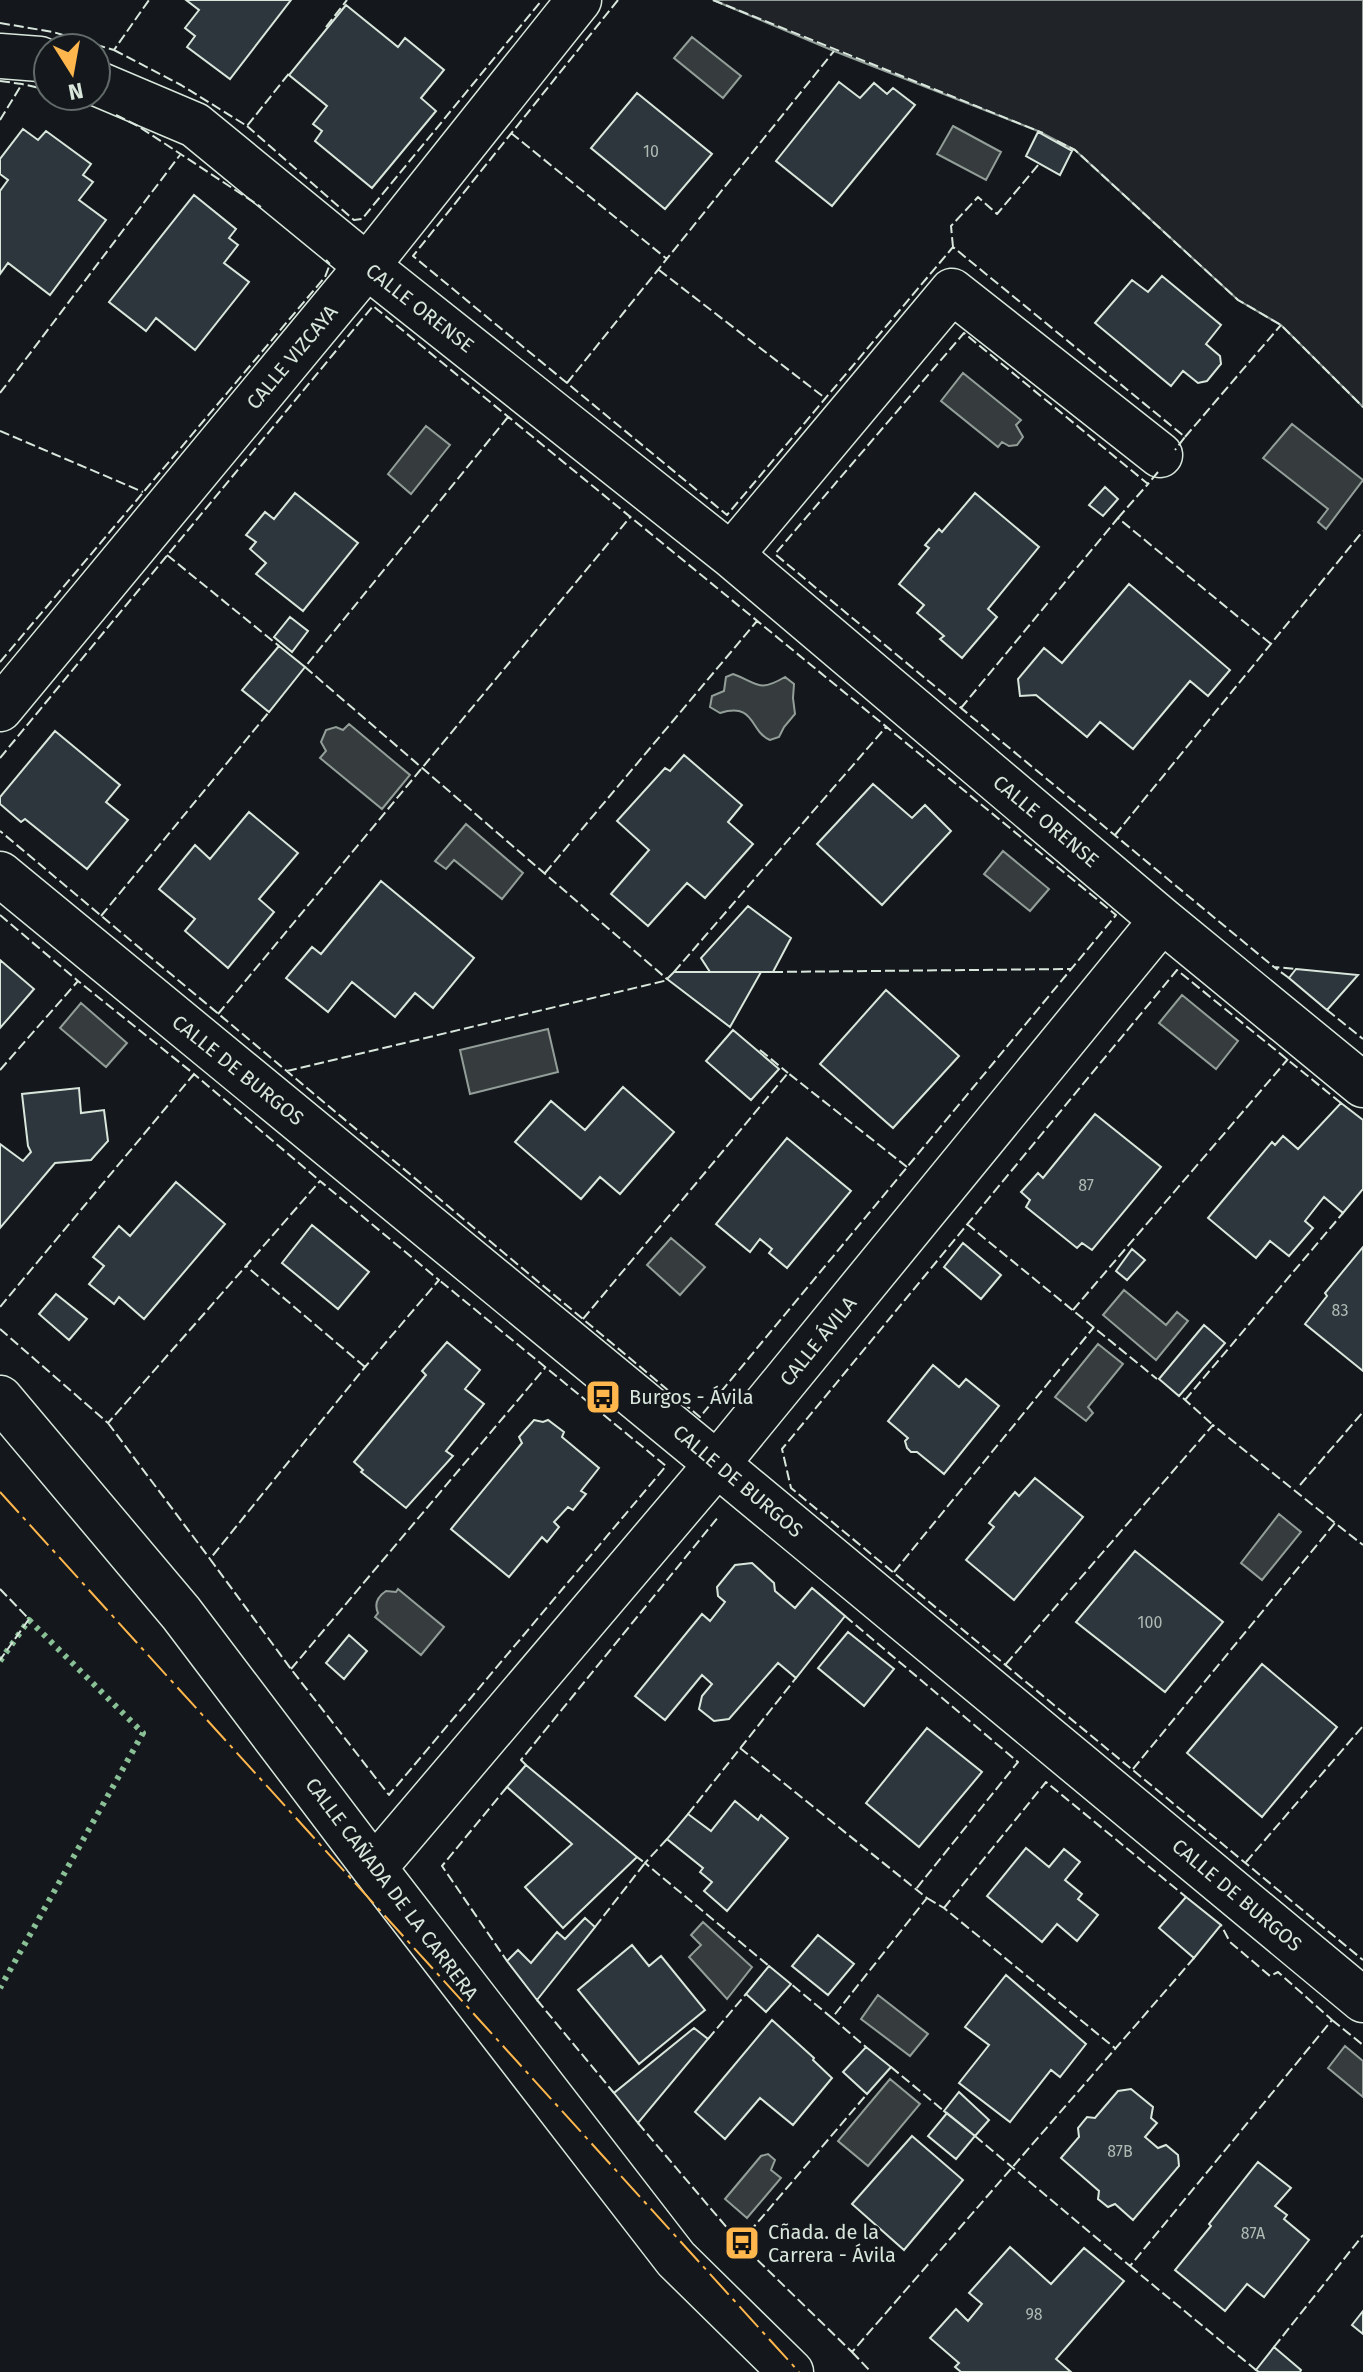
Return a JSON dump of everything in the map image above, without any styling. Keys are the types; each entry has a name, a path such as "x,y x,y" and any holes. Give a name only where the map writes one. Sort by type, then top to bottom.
{"street":[{"name":"CALLE VIZCAYA","path":"0,709 367,266 579,0"},
{"path":"0,56 32,58"},
{"name":"CALLE ORENSE","path":"112,90 195,125 731,555 1162,920 1363,1085"},
{"path":"731,555 952,291 1160,455"},
{"name":"CALLE DE BURGOS","path":"0,874 1363,2000"},
{"name":"CALLE ÁVILA","path":"374,1868 717,1464 1162,920"},
{"name":"CALLE CAÑADA DE LA CARRERA","path":"0,1398 181,1613 676,2259 791,2372"}],"shaded area":[{"path":"713,0 1363,0 1363,407 1281,325 1238,300 1075,150 1038,131"},
{"path":"692,37 741,76 723,98 674,58"},
{"path":"953,126 1001,152 986,180 937,154"},
{"path":"963,373 1021,420 1016,425 1023,437 1017,445 1009,446 1002,442 998,447 941,401"},
{"path":"1292,424 1363,480 1326,529 1318,522 1328,509 1263,458"},
{"path":"426,426 450,445 411,494 388,474"},
{"path":"733,674 758,685 769,685 785,677 794,684 795,714 779,737 770,740 763,736 751,719 740,711 720,713 710,707 712,696 724,691 726,677"},
{"path":"349,724 410,775 382,809 320,758 326,751 321,742 326,730 336,727 343,730"},
{"path":"466,824 523,873 502,899 454,860 446,869 435,861"},
{"path":"1003,851 1049,889 1030,911 984,874"},
{"path":"1182,995 1238,1041 1216,1069 1159,1023"},
{"path":"81,1003 127,1043 106,1067 60,1028"},
{"path":"548,1029 558,1072 470,1094 460,1050"},
{"path":"671,1238 705,1267 680,1295 647,1265"},
{"path":"1124,1290 1166,1325 1177,1312 1188,1321 1156,1360 1103,1315"},
{"path":"1098,1344 1123,1364 1088,1407 1093,1413 1086,1421 1055,1397"},
{"path":"1279,1514 1301,1532 1262,1580 1241,1563"},
{"path":"398,1589 444,1627 421,1655 375,1617 380,1596 386,1591 396,1592"},
{"path":"703,1922 752,1967 727,1999 689,1957 701,1945 691,1935"},
{"path":"878,1995 928,2034 910,2056 861,2019"},
{"path":"1345,2046 1363,2061 1363,2097 1328,2068"},
{"path":"890,2079 920,2104 868,2166 838,2141"},
{"path":"768,2154 775,2160 771,2170 781,2178 747,2218 725,2199 761,2156"}],"building":[{"path":"186,0 291,0 230,79 187,47 195,36 185,28 199,10"},
{"path":"346,5 398,47 405,38 444,70 421,98 436,111 372,188 315,141 322,131 313,124 327,106 289,75"},
{"path":"839,82 860,98 874,83 887,94 893,88 915,105 832,206 776,161"},
{"path":"637,93 712,154 665,209 591,148"},
{"path":"23,129 38,140 46,131 91,164 83,175 93,182 79,200 106,220 50,295 8,263 0,274 0,191 8,180 0,174 0,159"},
{"path":"1038,132 1072,151 1060,175 1026,156"},
{"path":"194,195 236,229 229,238 238,245 224,263 249,282 195,350 156,318 146,331 109,302"},
{"path":"1162,276 1221,325 1206,344 1220,356 1221,364 1207,381 1198,383 1183,371 1171,386 1095,323 1132,280 1148,292"},
{"path":"1105,487 1118,499 1103,516 1089,505"},
{"path":"295,493 358,543 303,611 256,574 266,563 250,549 256,542 246,535 265,512 274,519"},
{"path":"975,493 1039,547 988,609 997,617 962,658 940,639 944,636 917,613 924,605 899,584 929,548 925,545 939,529 942,532"},
{"path":"1129,584 1230,670 1208,696 1190,681 1133,749 1100,722 1087,737 1036,695 1020,696 1018,679 1044,648 1062,663"},
{"path":"290,617 308,631 292,652 274,637"},
{"path":"279,646 305,667 269,712 242,690"},
{"path":"55,731 120,785 106,802 128,820 87,869 25,819 21,822 0,804 0,797"},
{"path":"684,755 742,805 728,822 753,844 705,898 687,883 648,926 611,894 649,850 617,821 665,768 670,771"},
{"path":"873,784 912,818 925,805 951,831 882,905 817,844"},
{"path":"249,812 298,853 259,899 274,912 228,968 185,931 195,919 159,889 195,845 210,859"},
{"path":"381,881 474,958 433,1008 415,993 395,1017 352,982 328,1012 286,978 312,947 321,954"},
{"path":"748,906 791,938 773,972 710,972 701,958"},
{"path":"0,960 34,989 0,1028"},
{"path":"1296,969 1358,975 1327,1010 1289,978"},
{"path":"674,972 761,972 730,1027 667,979"},
{"path":"886,990 959,1056 893,1128 820,1064"},
{"path":"733,1030 779,1069 751,1100 706,1061"},
{"path":"623,1087 674,1132 620,1194 600,1177 581,1199 515,1142 551,1101 585,1130"},
{"path":"79,1088 81,1113 104,1110 108,1141 91,1160 55,1163 0,1228 0,1144 23,1161 31,1152 22,1094"},
{"path":"1341,1103 1363,1120 1363,1189 1343,1213 1324,1197 1305,1221 1313,1228 1289,1256 1270,1241 1256,1258 1208,1218 1272,1142 1275,1145 1283,1136 1298,1149"},
{"path":"1095,1114 1161,1167 1092,1250 1082,1243 1077,1248 1026,1207 1030,1200 1021,1192 1038,1173 1043,1178"},
{"path":"787,1138 851,1191 787,1268 769,1253 772,1249 760,1239 750,1252 716,1224"},
{"path":"176,1182 225,1224 144,1319 119,1297 114,1304 89,1284 104,1266 93,1257 119,1226 130,1236"},
{"path":"312,1225 369,1272 338,1309 282,1263"},
{"path":"963,1243 1001,1275 981,1299 944,1267"},
{"path":"1363,1247 1363,1371 1305,1324 1327,1296 1325,1293"},
{"path":"1132,1249 1145,1260 1127,1280 1116,1271"},
{"path":"56,1294 87,1319 69,1340 39,1314"},
{"path":"1204,1325 1225,1343 1179,1396 1159,1379"},
{"path":"447,1342 480,1370 465,1389 484,1404 446,1451 453,1456 406,1508 361,1472 363,1470 354,1462 426,1375 422,1371"},
{"path":"933,1365 959,1387 966,1379 999,1406 944,1474 917,1452 911,1452 905,1441 908,1438 888,1421"},
{"path":"534,1420 548,1420 564,1432 562,1437 599,1468 581,1491 586,1494 573,1510 568,1507 554,1522 559,1527 547,1542 542,1537 509,1577 451,1529 522,1443 519,1437"},
{"path":"1035,1478 1083,1517 1014,1600 966,1560 994,1527 989,1523 1015,1492 1019,1496"},
{"path":"1135,1551 1223,1622 1165,1692 1076,1622"},
{"path":"752,1563 774,1583 775,1591 795,1608 812,1588 845,1616 796,1678 778,1663 729,1719 714,1721 699,1709 702,1696 712,1684 702,1675 665,1720 635,1696 702,1614 710,1621 725,1602 718,1596 717,1587 735,1565"},
{"path":"848,1632 894,1669 864,1706 818,1668"},
{"path":"349,1635 367,1651 344,1679 326,1663"},
{"path":"1262,1664 1337,1727 1262,1817 1187,1753"},
{"path":"927,1728 982,1772 919,1847 866,1803"},
{"path":"526,1765 637,1857 563,1928 525,1887 572,1844 507,1787"},
{"path":"735,1801 758,1820 761,1815 788,1838 727,1911 704,1891 712,1882 700,1872 703,1868 667,1839 688,1814 711,1831"},
{"path":"1026,1848 1049,1867 1064,1849 1080,1862 1065,1880 1082,1894 1078,1899 1098,1915 1077,1941 1057,1924 1042,1942 987,1896"},
{"path":"1186,1897 1221,1925 1194,1958 1159,1928"},
{"path":"585,1918 595,1927 537,2000 507,1961 518,1950 531,1963 557,1932 565,1939"},
{"path":"818,1935 854,1964 828,1995 792,1966"},
{"path":"632,1945 649,1966 661,1956 705,2010 639,2064 578,1990"},
{"path":"769,1966 791,1984 766,2012 746,1994"},
{"path":"1006,1975 1086,2044 1060,2077 1051,2070 1010,2122 959,2083 989,2045 965,2027"},
{"path":"772,2020 832,2078 793,2125 760,2098 725,2139 695,2112"},
{"path":"694,2028 708,2039 638,2123 614,2093"},
{"path":"866,2047 891,2067 867,2094 843,2072"},
{"path":"1131,2089 1153,2107 1151,2118 1157,2123 1145,2137 1158,2148 1166,2145 1178,2155 1179,2166 1133,2220 1115,2204 1108,2207 1098,2199 1099,2191 1061,2158 1079,2137 1078,2128 1087,2117 1095,2118 1118,2091"},
{"path":"959,2092 989,2120 975,2136 944,2111"},
{"path":"947,2113 975,2136 956,2159 928,2136"},
{"path":"912,2136 963,2180 904,2250 852,2204"},
{"path":"1258,2162 1291,2188 1275,2206 1287,2215 1284,2219 1309,2240 1264,2297 1247,2284 1225,2311 1175,2270"},
{"path":"1010,2247 1051,2284 1084,2248 1124,2281 1056,2359 1071,2372 961,2372 955,2367 959,2363 930,2338 956,2309 968,2321 982,2304 969,2293"},
{"path":"1363,2311 1363,2334 1352,2325"},
{"path":"1274,2347 1301,2370 1300,2372 1256,2370"}],"hedge":[{"path":"0,1661 29,1620 143,1733 0,1988"}],"fence":[{"path":"0,23 53,32 114,50 149,0"},
{"path":"326,27 347,0"},
{"path":"247,126 354,220 362,219 542,0"},
{"path":"618,0 413,256 727,515 953,247 1185,437 1175,450"},
{"path":"713,0 1043,133"},
{"path":"114,50 181,85 247,126 291,71"},
{"path":"567,383 834,51"},
{"path":"0,81 32,86"},
{"path":"0,120 22,84"},
{"path":"116,115 138,126 261,207"},
{"path":"511,133 667,259"},
{"path":"1057,141 1075,150 1238,300 1281,325 1363,407"},
{"path":"0,393 180,155"},
{"path":"953,247 951,226 978,197 997,214 1039,164"},
{"path":"0,662 325,277 330,264 326,260"},
{"path":"659,270 825,398"},
{"path":"0,758 373,306 1116,915 700,1417 0,831"},
{"path":"1185,437 1281,325"},
{"path":"1158,472 1148,484 964,333 775,554 1274,967"},
{"path":"508,417 305,667 667,979"},
{"path":"0,431 143,492"},
{"path":"1118,518 1148,484"},
{"path":"218,1014 631,516"},
{"path":"961,708 1118,518 1271,644"},
{"path":"1115,835 1363,531"},
{"path":"167,555 279,646"},
{"path":"545,873 757,621"},
{"path":"101,916 269,712"},
{"path":"674,972 886,727"},
{"path":"0,915 78,981"},
{"path":"1289,978 1274,967 1296,969"},
{"path":"773,972 1071,969"},
{"path":"1341,1103 1177,970 782,1449 791,1488 1363,1960"},
{"path":"287,1071 668,980"},
{"path":"0,1070 78,981 194,1074 0,1307"},
{"path":"1327,1010 1363,1039"},
{"path":"760,1050 788,1073"},
{"path":"1073,1310 1288,1059"},
{"path":"583,1319 788,1073 907,1167"},
{"path":"192,1077 194,1074 320,1181"},
{"path":"365,1367 246,1266 320,1181 439,1280 210,1559 389,1795 666,1466 439,1280"},
{"path":"1185,1400 1343,1213"},
{"path":"967,1224 1157,1379"},
{"path":"0,1329 108,1423 246,1266"},
{"path":"894,1572 1094,1327"},
{"path":"291,1669 545,1368"},
{"path":"1183,1398 1213,1425"},
{"path":"1300,1485 1363,1412"},
{"path":"108,1423 210,1559"},
{"path":"1006,1664 1213,1425 1335,1523"},
{"path":"526,1765 521,1760 719,1516"},
{"path":"1133,1769 1335,1523 1363,1545"},
{"path":"0,1589 29,1619 0,1660"},
{"path":"845,1616 1018,1762 916,1889"},
{"path":"688,1814 796,1678"},
{"path":"1246,1862 1363,1726"},
{"path":"740,1748 927,1898 832,2018 791,1984"},
{"path":"944,1908 1046,1782 1186,1897"},
{"path":"507,1787 442,1866 507,1961"},
{"path":"667,1839 645,1863 769,1966"},
{"path":"595,1927 645,1863 637,1857"},
{"path":"927,1898 944,1908 1116,2049"},
{"path":"975,2136 1130,2266 1332,2020 1278,1972 1270,1976 1230,1942 1221,1925"},
{"path":"638,2123 740,2243 852,2352 1194,1958"},
{"path":"708,2039 746,1994"},
{"path":"537,2000 614,2093"},
{"path":"832,2018 866,2047"},
{"path":"1332,2020 1363,2045"},
{"path":"891,2067 944,2111"},
{"path":"740,2243 867,2094"},
{"path":"1274,2347 1363,2235"},
{"path":"1130,2266 1256,2370"},
{"path":"852,2352 871,2372"}],"power":[{"path":"0,1492 799,2372"}],"place":[{"name":"Burgos - Ávila","path":"603,1397"},
{"name":"Cñada. de la Carrera - Ávila","path":"742,2243"}]}
